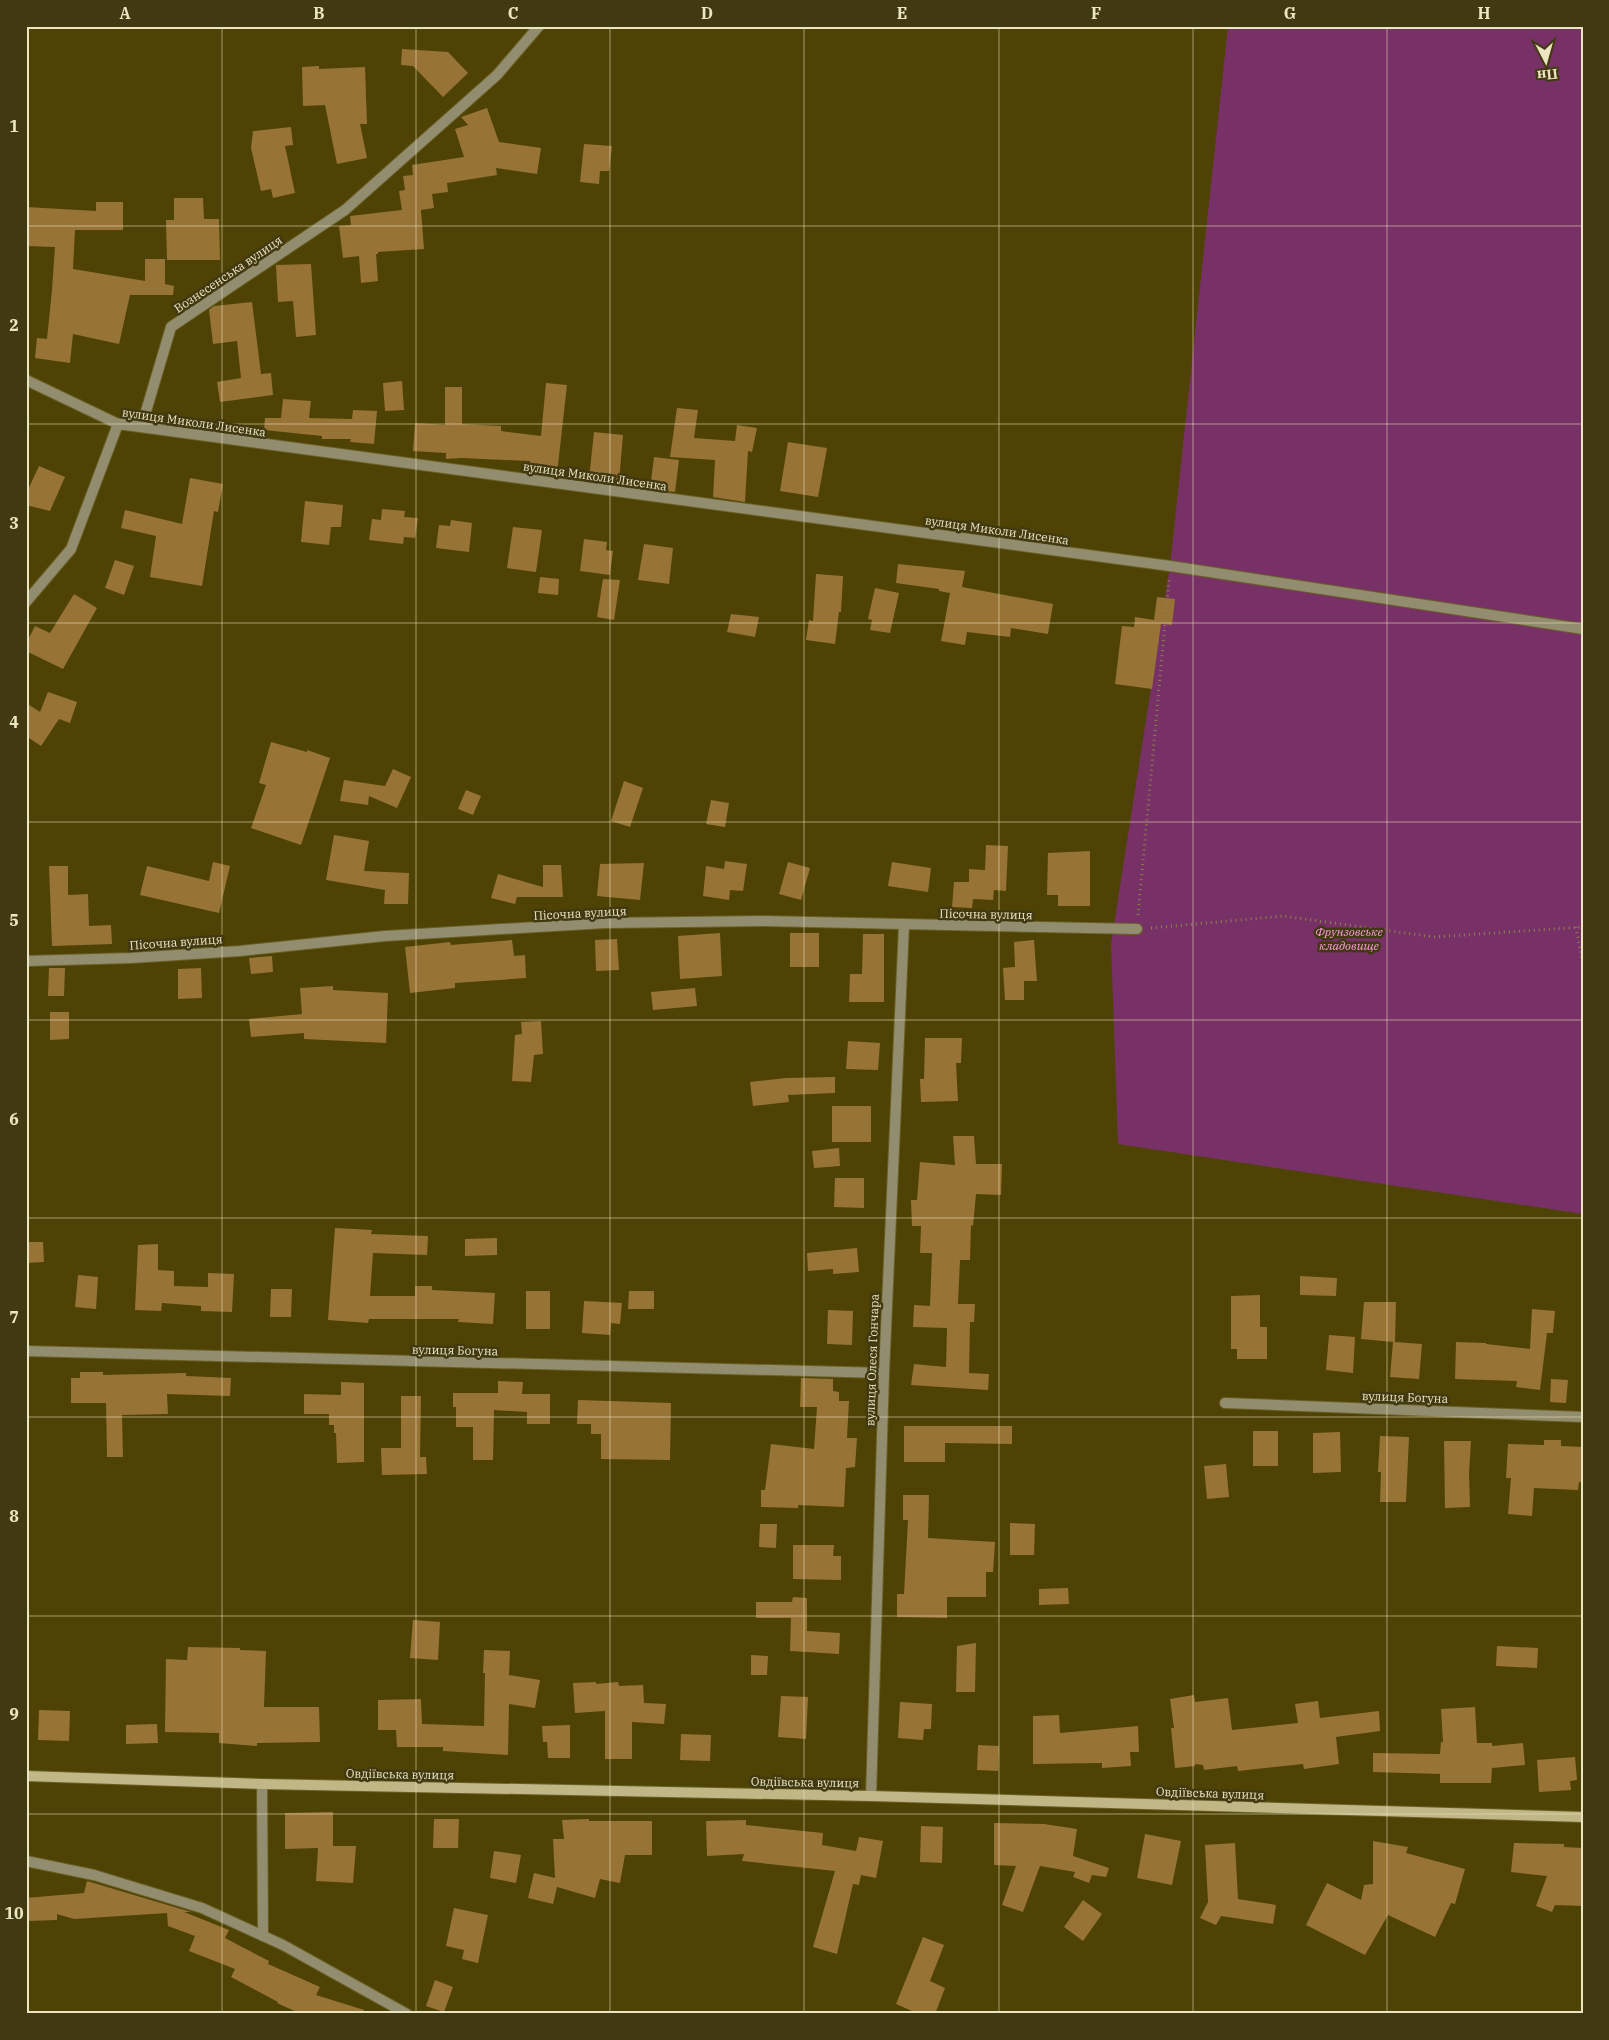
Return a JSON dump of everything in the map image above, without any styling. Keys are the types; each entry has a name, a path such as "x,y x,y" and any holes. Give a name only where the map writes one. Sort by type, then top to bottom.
{"main road":[{"name":"Овдіївська вулиця","path":"26,1776 262,1784 870,1796 1583,1817"}],"street":[{"name":"Вознесенська вулиця","path":"118,424 144,418 171,327 346,210 497,75 539,26"},
{"name":"вулиця Миколи Лисенка","path":"26,380 118,424 1170,566 1583,629"},
{"path":"26,602 71,549 118,424"},
{"name":"Пісочна вулиця","path":"26,961 131,958 386,936 605,923 764,921 1137,930"},
{"name":"вулиця Олеся Гончара","path":"870,1796 884,1373 904,925"},
{"name":"вулиця Богуна","path":"26,1351 884,1373"},
{"name":"вулиця Богуна","path":"1226,1403 1583,1417"},
{"path":"262,1784 263,1936"},
{"path":"26,1861 94,1875 202,1908 300,1954 407,2014"}],"path":[{"path":"1170,566 1137,930 1283,916 1434,937 1583,927"},
{"path":"1576,927 1583,966"}],"green space":[{"name":"Фрунзовське кладовище","path":"1228,26 1583,26 1583,1214 1118,1144 1111,944 1170,566"}],"building":[{"path":"402,49 448,52 468,73 443,97 413,66 401,65"},
{"path":"319,66 319,69 365,67 367,124 360,124 367,158 337,164 325,105 303,106 302,67"},
{"path":"487,108 499,142 541,148 537,174 496,168 497,175 447,183 448,192 432,194 434,208 421,210 424,249 378,252 376,254 378,281 361,283 359,256 343,258 339,226 351,225 350,216 402,210 399,191 405,190 403,176 413,175 412,165 464,157 455,129 468,125 461,117"},
{"path":"291,127 293,145 285,146 295,193 273,198 271,189 261,191 251,148 253,131"},
{"path":"584,144 612,146 609,171 600,171 599,184 580,182"},
{"path":"174,198 203,198 204,219 219,219 220,260 167,260 166,220 174,220"},
{"path":"96,202 123,202 123,230 75,230 73,269 145,281 145,259 165,259 165,284 174,286 173,295 130,295 119,344 73,334 70,363 35,358 37,338 47,339 55,247 26,246 26,207 96,211"},
{"path":"311,264 316,335 296,337 293,301 278,302 276,265"},
{"path":"252,302 261,374 271,373 273,395 220,402 217,382 241,378 237,341 213,344 209,310 214,306"},
{"path":"402,381 404,410 385,411 383,383"},
{"path":"546,383 567,385 557,474 529,471 530,461 446,459 446,453 413,451 415,423 445,425 445,387 462,387 462,424 501,426 501,431 541,436"},
{"path":"283,399 311,401 309,418 352,419 353,410 377,411 374,444 350,442 351,439 322,439 322,436 264,430 265,418 281,418"},
{"path":"677,408 698,410 694,438 735,441 737,425 757,428 752,452 748,451 745,502 713,497 715,460 670,457"},
{"path":"594,432 623,435 619,482 589,479"},
{"path":"788,442 827,448 818,497 780,491"},
{"path":"654,457 679,460 675,492 650,489"},
{"path":"39,466 65,477 50,511 26,505 26,494"},
{"path":"190,478 223,484 218,512 214,511 202,586 150,577 156,536 121,528 125,510 182,524"},
{"path":"305,501 343,505 341,527 331,527 329,545 301,542"},
{"path":"382,509 405,511 404,517 418,518 415,538 404,537 403,544 369,540 372,519 381,520"},
{"path":"451,520 472,523 469,552 436,548 439,525 450,526"},
{"path":"513,527 542,530 536,572 507,568"},
{"path":"584,539 607,542 606,550 613,551 610,575 580,571"},
{"path":"644,544 673,548 669,584 638,580"},
{"path":"115,560 134,566 124,595 105,588"},
{"path":"898,564 965,571 962,587 1053,604 1048,634 1011,628 1010,637 967,632 965,645 941,641 950,593 939,591 939,589 896,583"},
{"path":"816,574 843,576 841,612 839,612 835,644 806,640 809,620 813,621"},
{"path":"540,577 559,579 558,595 538,593"},
{"path":"603,579 620,580 614,620 597,617"},
{"path":"875,588 899,593 890,633 870,630 872,620 868,619"},
{"path":"74,594 97,608 63,669 26,651 26,644 35,626 50,633"},
{"path":"1157,597 1175,599 1172,625 1161,624 1152,689 1115,684 1122,626 1134,627 1135,617 1154,620"},
{"path":"731,614 759,617 755,637 727,632"},
{"path":"48,692 77,702 70,723 59,719 41,746 26,736 26,703 40,712"},
{"path":"271,742 307,752 307,750 330,758 301,845 251,828 266,785 259,783"},
{"path":"393,769 411,777 397,808 369,796 368,805 340,801 344,780 385,786"},
{"path":"624,781 643,788 630,827 611,821"},
{"path":"466,790 481,796 473,815 458,809"},
{"path":"711,800 729,803 725,827 706,824"},
{"path":"334,835 369,841 364,871 409,873 408,904 384,904 385,890 326,880"},
{"path":"986,845 1008,846 1006,891 994,890 993,900 973,899 972,908 952,907 954,882 969,882 969,869 985,870"},
{"path":"1090,851 1090,906 1058,906 1058,895 1047,895 1048,853"},
{"path":"725,861 747,864 743,891 730,890 729,900 703,896 706,866 724,869"},
{"path":"213,862 230,866 219,913 140,895 147,866 209,881"},
{"path":"788,862 810,868 801,900 779,894"},
{"path":"892,862 931,868 928,892 888,886"},
{"path":"644,863 640,900 597,896 600,864"},
{"path":"543,865 561,865 563,897 517,897 515,904 491,898 498,874 543,887"},
{"path":"49,866 68,866 68,895 88,894 89,926 111,925 112,944 52,946"},
{"path":"720,933 722,976 680,979 678,936"},
{"path":"790,933 819,933 819,967 790,967"},
{"path":"863,934 884,934 884,1002 849,1002 850,974 862,974"},
{"path":"617,939 619,970 596,971 595,940"},
{"path":"512,940 514,956 525,955 526,978 455,983 455,988 410,993 405,947 450,942 451,945"},
{"path":"1034,940 1037,981 1024,981 1024,1000 1005,1000 1003,968 1015,967 1014,942"},
{"path":"272,956 273,972 251,974 249,958"},
{"path":"49,968 65,968 64,996 48,996"},
{"path":"201,968 202,998 178,999 178,969"},
{"path":"333,986 333,990 388,993 386,1043 304,1039 304,1033 251,1037 249,1019 302,1014 300,988"},
{"path":"695,988 697,1006 653,1010 651,992"},
{"path":"50,1012 69,1012 69,1039 50,1040"},
{"path":"541,1021 543,1054 534,1055 531,1082 512,1081 515,1035 522,1034 521,1022"},
{"path":"925,1038 962,1038 961,1063 956,1063 958,1101 921,1102 920,1079 924,1079"},
{"path":"848,1041 880,1043 878,1070 846,1069"},
{"path":"835,1077 835,1093 788,1095 789,1102 753,1106 750,1082 786,1078"},
{"path":"832,1106 871,1106 871,1142 832,1142"},
{"path":"953,1136 974,1136 976,1164 1002,1164 1001,1195 976,1194 973,1226 971,1225 970,1260 960,1260 958,1304 975,1304 974,1322 970,1322 969,1373 989,1374 988,1390 911,1385 914,1364 946,1367 947,1328 913,1327 914,1305 930,1306 932,1253 920,1253 921,1226 912,1226 911,1200 917,1200 920,1162 955,1165"},
{"path":"839,1148 840,1166 814,1168 812,1151"},
{"path":"835,1178 864,1178 864,1208 834,1207"},
{"path":"335,1228 372,1230 371,1234 428,1236 427,1255 373,1253 370,1296 415,1296 415,1286 432,1286 432,1290 495,1293 493,1324 458,1322 459,1319 369,1319 368,1323 328,1320"},
{"path":"497,1238 497,1255 465,1256 465,1239"},
{"path":"26,1242 43,1242 44,1262 26,1263"},
{"path":"158,1244 158,1270 174,1271 174,1286 208,1287 208,1273 234,1274 232,1312 201,1311 201,1306 162,1303 161,1311 135,1310 138,1245"},
{"path":"857,1248 859,1272 833,1274 833,1269 808,1271 807,1253"},
{"path":"78,1275 98,1277 96,1309 75,1307"},
{"path":"1300,1276 1337,1278 1336,1296 1300,1295"},
{"path":"271,1289 292,1289 291,1317 270,1317"},
{"path":"526,1291 550,1291 550,1329 526,1329"},
{"path":"629,1291 654,1291 654,1309 628,1309"},
{"path":"1260,1295 1260,1327 1267,1327 1267,1359 1237,1359 1237,1349 1231,1349 1231,1296"},
{"path":"584,1301 622,1303 620,1324 611,1323 610,1335 582,1333"},
{"path":"1364,1302 1396,1302 1395,1342 1422,1344 1419,1379 1390,1377 1393,1342 1361,1339"},
{"path":"1532,1309 1555,1311 1553,1333 1547,1333 1540,1390 1516,1387 1517,1381 1455,1379 1456,1342 1486,1343 1530,1349"},
{"path":"828,1310 853,1311 852,1345 827,1344"},
{"path":"1329,1335 1355,1337 1353,1373 1326,1370"},
{"path":"80,1372 103,1372 103,1375 186,1373 186,1376 231,1378 230,1396 167,1394 168,1414 122,1415 123,1457 107,1457 106,1403 71,1403 71,1378 80,1378"},
{"path":"801,1378 833,1379 833,1391 839,1392 839,1401 849,1401 847,1438 857,1438 855,1467 846,1468 844,1507 798,1505 798,1508 761,1507 761,1490 765,1490 771,1444 814,1449 817,1407 800,1407"},
{"path":"1551,1379 1568,1380 1566,1403 1550,1402"},
{"path":"498,1381 523,1382 522,1394 550,1394 550,1424 527,1424 527,1412 494,1410 493,1460 473,1460 473,1427 456,1427 456,1407 453,1407 453,1393 498,1393"},
{"path":"341,1382 364,1383 364,1462 337,1463 336,1433 334,1433 334,1425 329,1425 329,1414 304,1414 304,1394 341,1395"},
{"path":"401,1396 421,1396 420,1457 426,1457 427,1474 382,1475 381,1448 401,1448"},
{"path":"578,1400 671,1403 670,1460 601,1459 601,1434 591,1434 591,1424 577,1424"},
{"path":"904,1426 1012,1426 1012,1444 945,1443 945,1462 904,1462"},
{"path":"1253,1431 1278,1431 1278,1466 1253,1466"},
{"path":"1340,1432 1341,1472 1313,1473 1313,1433"},
{"path":"1380,1436 1409,1437 1406,1502 1380,1502 1381,1472 1378,1472"},
{"path":"1544,1440 1561,1440 1561,1446 1583,1447 1583,1482 1579,1482 1578,1490 1534,1488 1532,1516 1508,1514 1511,1478 1506,1478 1508,1444 1544,1445"},
{"path":"1444,1441 1471,1441 1469,1473 1470,1507 1445,1508"},
{"path":"1226,1464 1229,1497 1207,1499 1204,1466"},
{"path":"903,1495 929,1495 928,1538 995,1542 993,1572 986,1572 986,1597 947,1597 947,1618 897,1617 897,1594 904,1594 908,1520 903,1520"},
{"path":"1010,1523 1035,1524 1034,1555 1010,1555"},
{"path":"760,1524 777,1524 776,1548 759,1547"},
{"path":"793,1545 834,1545 833,1556 841,1556 841,1580 793,1579"},
{"path":"1068,1588 1069,1604 1039,1605 1039,1589"},
{"path":"793,1597 807,1598 807,1631 840,1633 839,1654 790,1651 791,1618 756,1618 756,1602 792,1602"},
{"path":"413,1620 440,1622 438,1660 410,1658"},
{"path":"976,1643 975,1692 956,1692 957,1646"},
{"path":"1497,1646 1538,1648 1537,1668 1496,1666"},
{"path":"188,1647 240,1648 240,1650 266,1651 264,1707 319,1707 320,1742 257,1743 257,1746 219,1743 219,1733 165,1732 166,1659 187,1660"},
{"path":"484,1650 510,1651 509,1675 540,1680 535,1708 509,1704 508,1755 443,1751 443,1747 397,1747 396,1730 378,1730 378,1700 421,1699 422,1724 484,1726"},
{"path":"751,1655 768,1656 767,1675 751,1675"},
{"path":"596,1682 596,1684 618,1682 619,1686 643,1685 644,1703 666,1704 664,1724 632,1722 632,1759 605,1759 605,1711 575,1713 573,1683"},
{"path":"1194,1695 1195,1702 1228,1698 1232,1730 1298,1723 1295,1704 1318,1701 1320,1718 1379,1711 1380,1731 1336,1737 1339,1764 1304,1769 1303,1764 1238,1771 1237,1766 1204,1770 1203,1765 1195,1764 1195,1766 1175,1768 1171,1728 1174,1728 1170,1699"},
{"path":"781,1696 808,1697 806,1739 778,1737"},
{"path":"900,1702 932,1704 931,1729 924,1729 923,1740 898,1738"},
{"path":"1475,1707 1477,1743 1492,1743 1492,1746 1523,1743 1525,1765 1492,1768 1491,1783 1440,1783 1440,1774 1373,1772 1373,1753 1440,1754 1441,1742 1443,1742 1441,1709"},
{"path":"39,1710 70,1711 69,1741 38,1740"},
{"path":"1059,1715 1060,1733 1138,1726 1139,1752 1130,1752 1131,1766 1102,1768 1102,1763 1033,1764 1033,1716"},
{"path":"157,1724 158,1743 126,1744 126,1725"},
{"path":"570,1725 570,1758 548,1758 547,1742 543,1742 542,1726"},
{"path":"681,1734 711,1735 710,1761 680,1760"},
{"path":"978,1745 999,1746 998,1771 977,1770"},
{"path":"1575,1757 1577,1780 1570,1781 1571,1790 1539,1792 1537,1760"},
{"path":"333,1812 333,1846 356,1846 353,1883 316,1881 318,1848 285,1849 285,1813"},
{"path":"434,1819 459,1819 458,1848 433,1848"},
{"path":"589,1819 589,1821 652,1821 652,1855 625,1855 620,1883 600,1879 595,1898 557,1887 553,1904 528,1898 534,1873 555,1878 553,1839 564,1839 562,1820"},
{"path":"746,1820 746,1825 823,1833 822,1845 856,1851 859,1837 883,1841 876,1878 861,1875 859,1885 853,1884 837,1954 813,1947 835,1871 742,1861 744,1854 707,1856 706,1821"},
{"path":"994,1823 1044,1824 1077,1829 1073,1856 1109,1868 1106,1877 1092,1875 1089,1883 1073,1877 1075,1872 1040,1866 1023,1912 1002,1905 1016,1866 994,1865"},
{"path":"921,1826 943,1827 942,1863 920,1862"},
{"path":"1145,1834 1181,1841 1172,1885 1137,1878"},
{"path":"1373,1841 1408,1847 1406,1853 1465,1869 1455,1904 1451,1903 1435,1937 1388,1915 1365,1955 1306,1925 1327,1883 1361,1900 1364,1885 1373,1884"},
{"path":"1235,1843 1238,1899 1276,1905 1273,1924 1221,1916 1216,1925 1200,1918 1208,1902 1205,1845"},
{"path":"1514,1843 1564,1844 1564,1847 1583,1848 1583,1906 1555,1905 1552,1912 1536,1906 1547,1876 1511,1872"},
{"path":"494,1851 521,1855 516,1883 490,1878"},
{"path":"87,1881 191,1912 184,1912 229,1930 225,1938 269,1961 268,1964 320,1987 316,1995 364,2010 363,2014 301,2014 277,2003 231,1977 235,1969 189,1951 195,1936 168,1926 167,1913 74,1919 57,1914 57,1920 26,1921 26,1898 84,1893"},
{"path":"1083,1900 1102,1914 1083,1941 1064,1927"},
{"path":"454,1908 488,1915 478,1963 462,1959 464,1950 446,1946"},
{"path":"923,1937 944,1945 930,1981 945,1988 935,2014 919,2014 896,2004"},
{"path":"435,1980 453,1987 444,2012 426,2006"}]}
